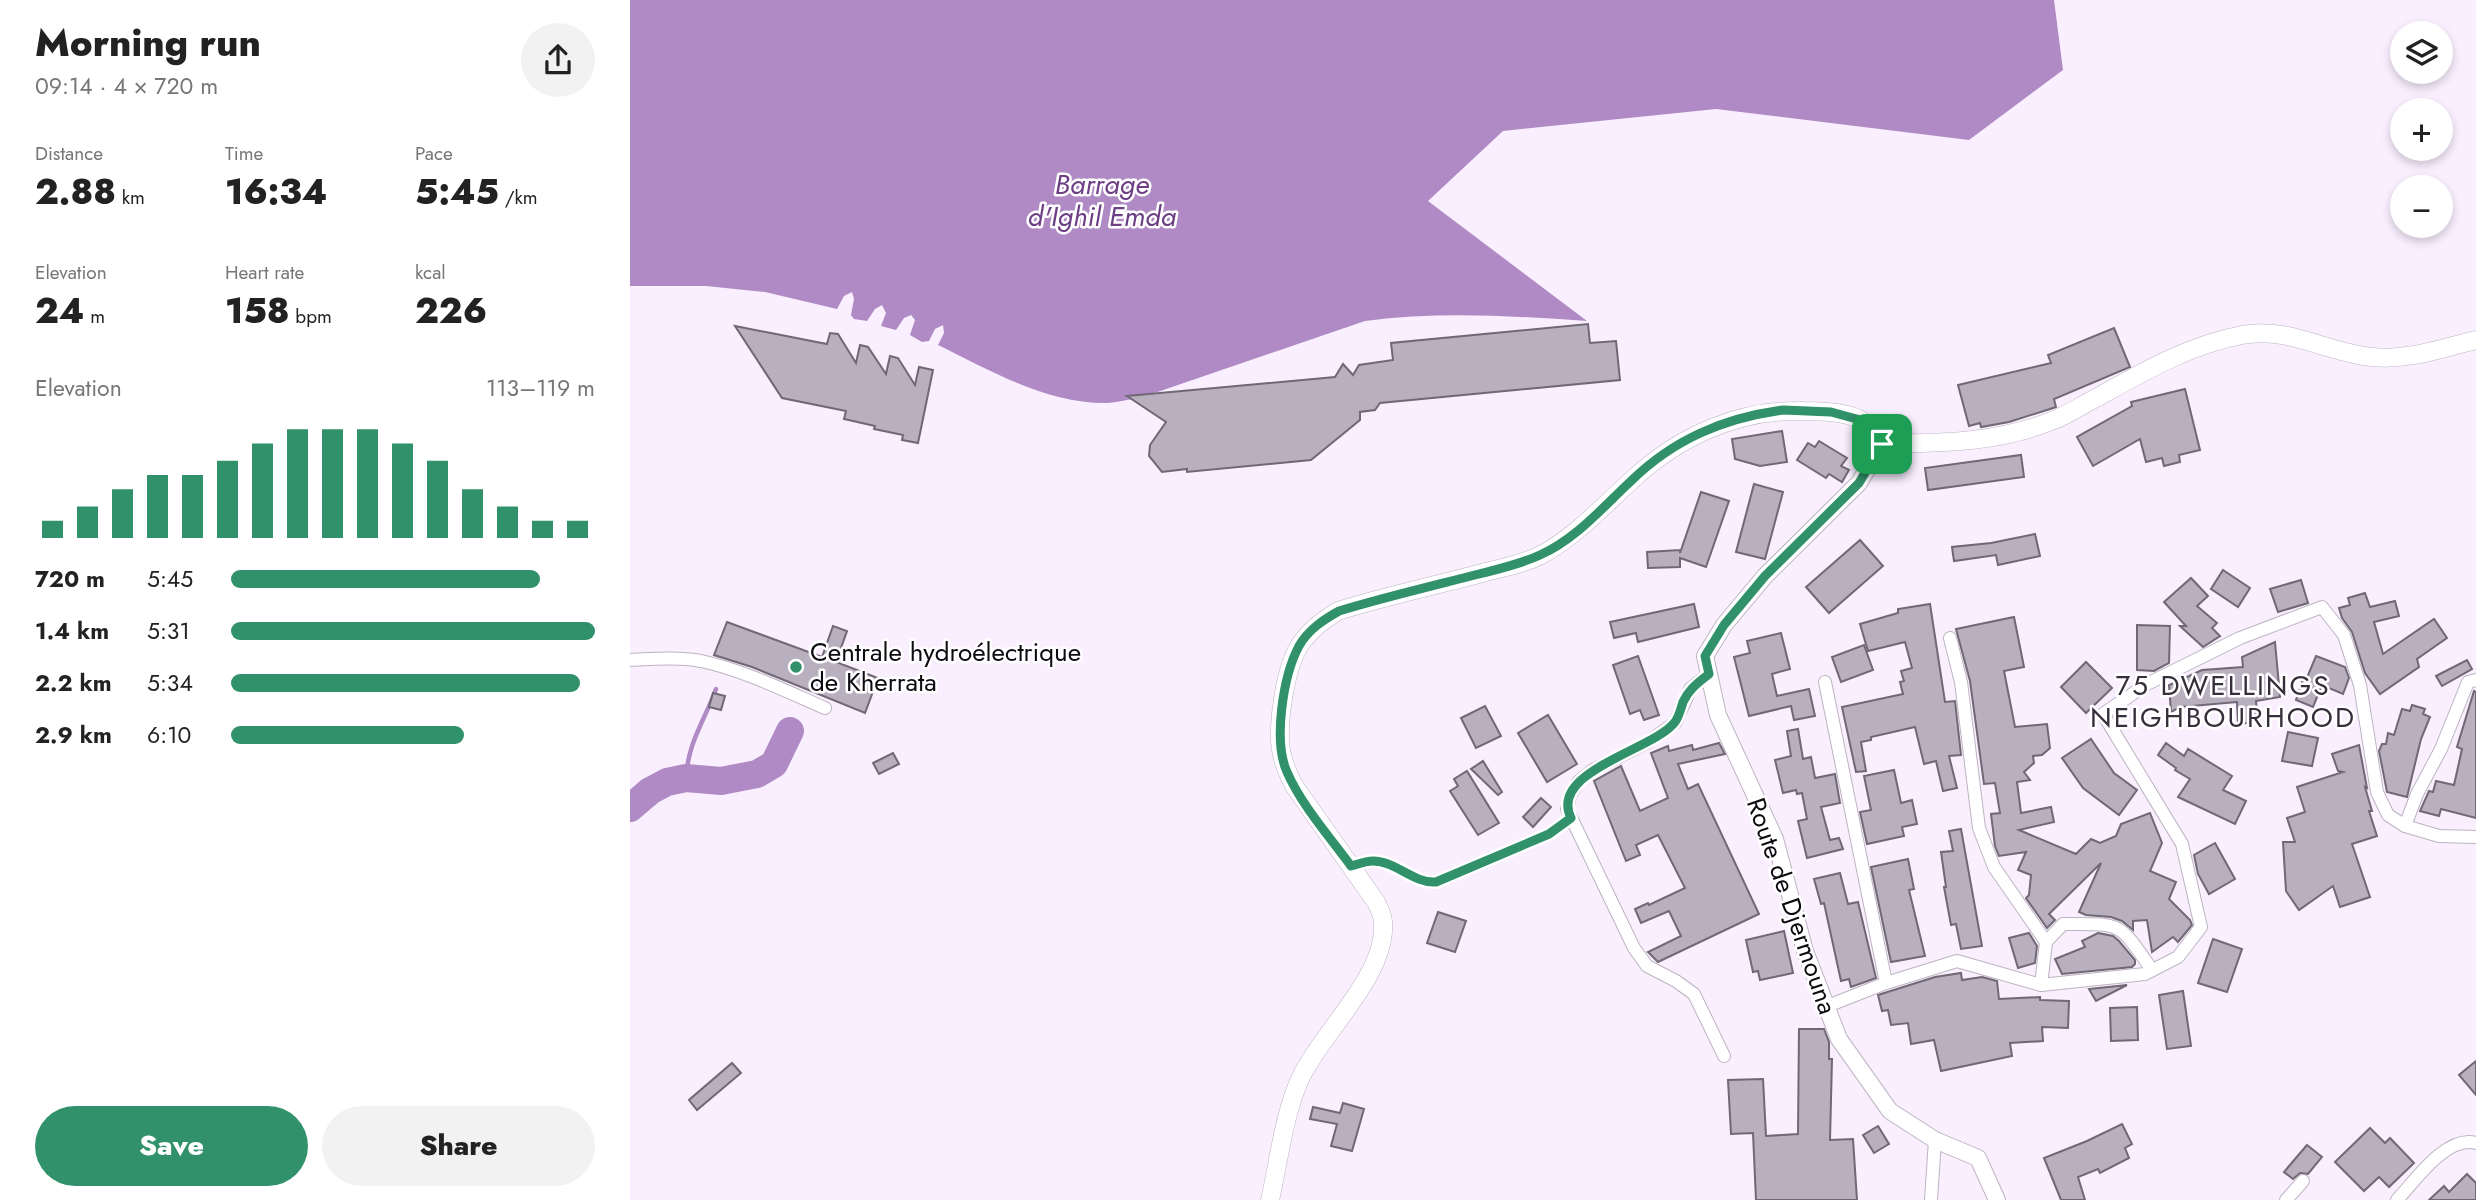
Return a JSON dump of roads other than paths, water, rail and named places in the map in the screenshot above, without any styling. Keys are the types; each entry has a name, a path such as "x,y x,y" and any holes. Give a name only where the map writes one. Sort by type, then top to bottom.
{"main road":[{"path":"1270,1200 1301,1077 1375,964 1383,940 1383,919 1376,901 1285,769 1280,742 1281,716 1290,668 1300,644 1318,623 1357,605 1540,555 1563,542 1594,517 1633,478 1665,453 1707,429 1748,415 1783,410 1831,412 1864,421 1882,444 1962,443 1993,439 2056,419 2194,347 2244,334 2296,336 2349,354 2374,358 2403,357 2476,340"}],"street":[{"name":"Route de Djermouna","path":"1882,444 1859,483 1765,576 1724,625 1705,656 1718,715 1775,839 1805,951 1839,1039 1890,1111 1935,1140 1978,1158 1997,1200"},
{"path":"1825,1007 1886,983 1957,961 2041,985 2144,974 2178,957 2201,927 2182,844 2104,714 2147,684 2240,638 2322,607 2344,635 2360,685 2377,792 2388,815 2405,826 2439,836 2476,837"},
{"path":"1950,638 1961,682 1979,828 1994,867 2046,942"},
{"path":"630,660 663,658 701,661 771,684 825,708"},
{"path":"1709,674 1691,688 1675,723 1648,741 1594,769 1578,782 1570,796 1567,809 1633,948 1647,966 1694,994 1724,1056"},
{"path":"2405,826 2417,794 2441,750 2468,681 2476,680"},
{"path":"1825,682 1886,983"},
{"path":"2041,985 2046,942 2063,924 2110,924 2126,933 2152,970"},
{"path":"1931,1200 1935,1140"},
{"path":"2397,1200 2448,1147 2470,1141 2476,1143"},
{"path":"2286,1200 2303,1181"}],"lane":[{"path":"1351,866 1375,861 1407,872 1426,883 1436,882 1549,834 1571,818"}],"water":[{"name":"Barrage d'Ighil Emda","path":"630,0 2054,0 2063,70 1969,140 1716,109 1503,131 1428,201 1587,321 1448,315 1365,321 1140,398 1108,403 1085,402 1041,392 1020,384 938,345 944,333 943,325 935,329 929,341 922,342 910,335 915,320 911,315 904,318 896,330 881,326 886,313 882,305 875,309 867,321 854,319 851,315 854,299 852,292 844,296 837,309 765,292 706,286 630,286"}],"waterway":[{"path":"686,778 693,743 716,689"},
{"path":"630,808 650,791 667,782 686,778 721,781 757,774 774,764 790,731"}],"place":[{"name":"Centrale hydroélectrique de Kherrata","path":"796,667"}],"district":[{"name":"75 DWELLINGS NEIGHBOURHOOD","path":"2223,701"}]}
